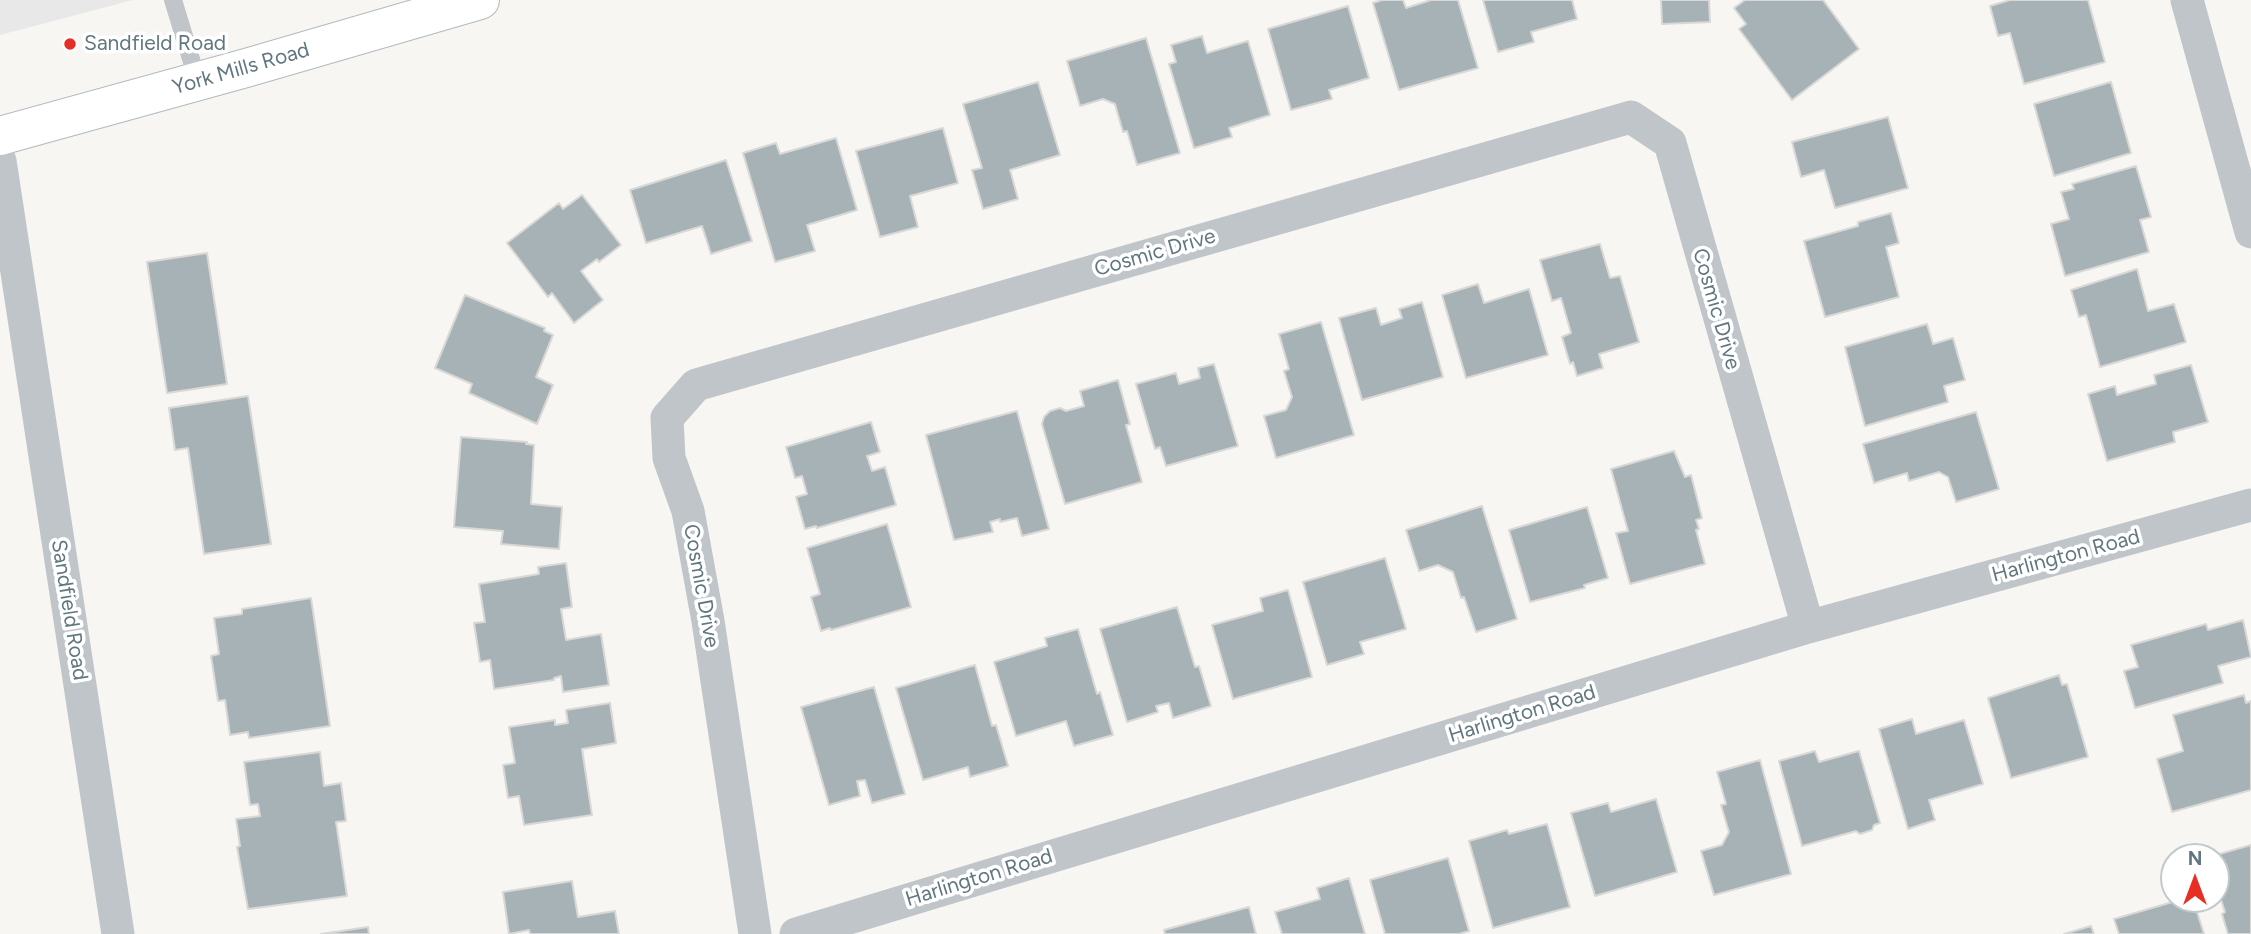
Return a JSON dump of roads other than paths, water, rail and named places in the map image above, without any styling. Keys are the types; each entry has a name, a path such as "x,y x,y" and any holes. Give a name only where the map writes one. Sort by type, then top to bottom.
{"main road":[{"name":"York Mills Road","path":"0,136 480,0"}],"street":[{"path":"2187,0 2251,232"},
{"name":"Cosmic Drive","path":"755,934 688,511 669,458 667,418 696,385 1631,117 1670,143 1808,627"},
{"name":"Sandfield Road","path":"0,161 118,934"},
{"name":"Harlington Road","path":"796,934 1808,627 2251,505"}],"lane":[{"path":"173,0 198,82"}],"place":[{"name":"Sandfield Road","path":"70,44"}]}
